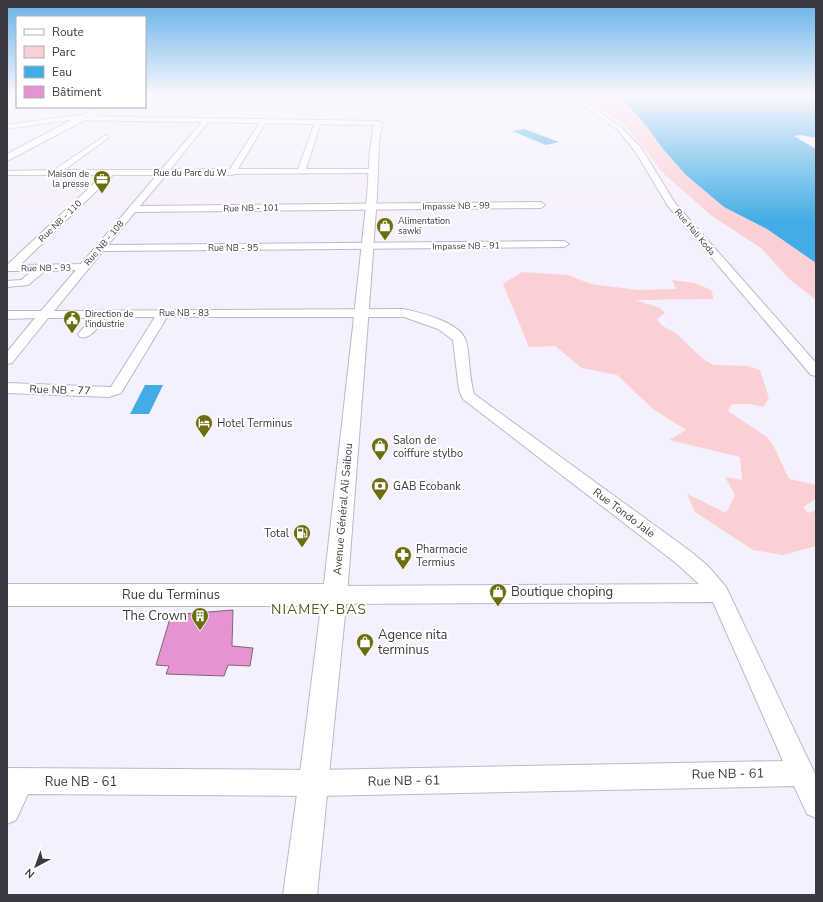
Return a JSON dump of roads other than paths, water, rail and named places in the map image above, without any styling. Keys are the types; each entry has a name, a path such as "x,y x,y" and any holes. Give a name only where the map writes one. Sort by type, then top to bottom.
{"main road":[{"path":"7,158 44,138"}],"street":[{"path":"55,173 104,138"},
{"name":"Rue NB - 108","path":"7,360 192,138"},
{"path":"232,172 253,138"},
{"path":"301,172 313,138"},
{"name":"Avenue Général Ali Saibou","path":"300,895 315,782 334,595 362,312 372,171 376,138"},
{"name":"Rue Hali Koda","path":"628,138 638,150 671,204 816,372"},
{"name":"Rue du Parc du W","path":"7,173 372,171"},
{"path":"7,183 21,173"},
{"name":"Rue NB - 110","path":"8,268 110,173"},
{"name":"Impasse NB - 99","path":"370,207 541,205"},
{"name":"Rue NB - 101","path":"133,209 370,207"},
{"name":"Impasse NB - 91","path":"367,247 564,244"},
{"name":"Rue NB - 95","path":"100,248 367,247"},
{"name":"Rue NB - 93","path":"8,268 84,267"},
{"path":"7,284 24,283 42,268"},
{"name":"Rue NB - 83","path":"7,315 362,312"},
{"name":"Rue Tondo Jale","path":"362,312 411,314 450,330 459,340 468,396 701,572 719,593 816,805"},
{"name":"Rue NB - 77","path":"7,388 113,391 118,388 126,376 163,313"},
{"path":"84,334 102,314"},
{"path":"334,595 719,593"},
{"name":"Rue du Terminus","path":"7,595 334,595"},
{"name":"Rue NB - 61","path":"14,781 315,782 802,773"},
{"path":"7,811 14,781"}],"water":[{"path":"529,138 548,138 559,142 546,145"},
{"path":"655,138 798,138 816,149 816,263 767,229 724,207 686,175"},
{"path":"145,385 163,385 149,414 130,414"}],"place":[{"name":"Maison de la presse","path":"102,194"},
{"name":"Alimentation sawki","path":"385,241"},
{"name":"Direction de l'industrie","path":"72,334"},
{"name":"Hotel Terminus","path":"204,438"},
{"name":"Salon de coiffure stylbo","path":"380,461"},
{"name":"GAB Ecobank","path":"380,501"},
{"name":"Total","path":"302,548"},
{"name":"Pharmacie Termius","path":"403,570"},
{"name":"Boutique choping","path":"498,607"},
{"name":"The Crown","path":"200,631"},
{"name":"Agence nita terminus","path":"365,657"}],"district":[{"name":"NIAMEY-BAS","path":"319,609"}]}
